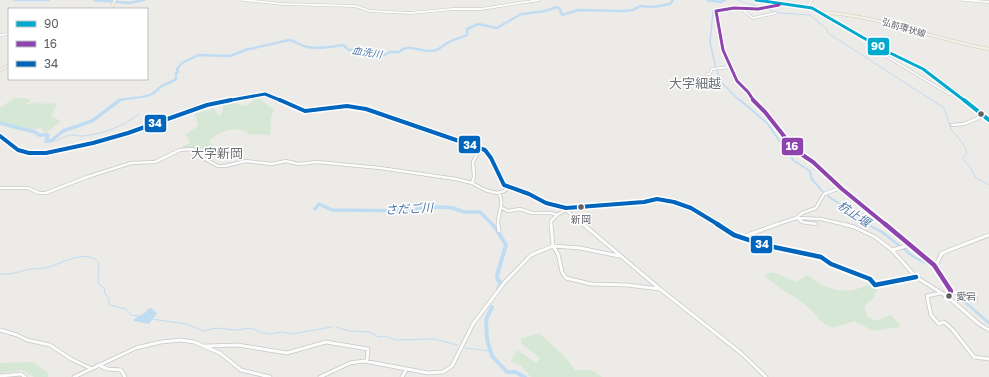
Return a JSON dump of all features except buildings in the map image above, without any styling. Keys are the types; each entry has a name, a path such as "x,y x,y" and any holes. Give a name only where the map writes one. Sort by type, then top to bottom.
{"main road":[{"path":"756,0 779,5 807,7 818,12 886,51 923,69 988,119"},
{"name":"弘前環状線","path":"818,12 874,19 944,40 972,47 989,49"}],"street":[{"path":"243,0 283,4 355,6 370,11 410,13 453,8 481,9 539,0"},
{"path":"807,7 812,0"},
{"path":"963,0 989,2"},
{"path":"521,5 530,2"},
{"path":"779,5 758,9 721,9 716,12 722,38 722,47 730,67 740,85 765,112 795,150 813,162 840,188 935,267 951,292 976,299"},
{"path":"740,8 753,18 776,13"},
{"path":"886,51 881,53 949,94 956,94"},
{"path":"707,74 710,74 712,70 730,67"},
{"path":"0,136 18,150 29,153 46,153 103,140 207,105 265,94 305,111 347,106 364,108 480,148 487,153 504,185 529,194 546,203 566,209 663,199 691,208 731,233 741,237 764,245 821,257 850,272 870,279 875,286 916,277"},
{"path":"952,125 968,123 984,116"},
{"path":"472,183 474,177 473,162 480,148"},
{"path":"0,188 23,188 46,193 87,177 137,161 150,163 178,151 189,149 200,151 203,154 203,158 218,166 225,166 246,161 272,164 286,161 298,164 317,162 380,168 447,178 472,183 485,190 499,193 509,188"},
{"path":"798,218 798,215 814,209 819,205 822,196 826,193 840,188"},
{"path":"499,193 501,196 502,208 498,214 499,231"},
{"path":"502,208 508,211 520,209 532,213 551,213 557,215"},
{"path":"566,209 551,221 553,246 558,254 562,272 566,278 591,284 627,285 660,289"},
{"path":"566,209 619,256 741,353 766,377"},
{"path":"798,218 802,222 816,224"},
{"path":"741,237 798,218 821,219 854,227 875,237 892,250 916,277 948,297 979,324 989,330"},
{"path":"935,267 942,253 989,235"},
{"path":"892,250 910,245"},
{"path":"320,377 350,363 367,362 406,370 434,373 448,370 452,366 473,324 504,284 531,256 553,246 580,248 619,256"},
{"path":"948,297 951,292"},
{"path":"941,293 926,296 929,302 929,314 939,324 944,322 953,330 974,357 989,359"},
{"path":"0,330 17,335 27,340 50,345 71,359 90,368"},
{"path":"74,377 90,368 136,348 161,342 181,340 194,342 220,353 242,370 270,377"},
{"path":"205,346 238,345 287,353 318,343 343,344 368,349 367,362"},
{"path":"98,365 108,369 121,370 125,377"},
{"path":"402,377 406,370"},
{"path":"332,371 332,377"},
{"path":"0,376 21,374 25,377"}],"green space":[{"path":"14,98 25,98 31,100 25,105 37,102 41,104 57,104 51,116 61,121 45,134 42,128 22,131 0,125 0,108"},
{"path":"255,99 260,99 274,110 271,118 271,131 269,136 263,134 252,135 237,130 223,132 215,136 209,142 219,150 208,156 200,149 182,147 190,143 186,134 198,126 195,114 214,108 219,116 221,115 224,105 236,103 242,106 248,105"},
{"path":"773,272 796,282 807,275 825,286 833,289 848,291 875,282 879,284 874,298 864,306 867,316 877,321 890,315 901,325 899,327 873,331 854,321 839,326 827,326 804,303 769,280 764,275"},
{"path":"539,333 564,356 576,371 590,370 602,377 531,377 521,366 511,361 517,350 536,363 540,358 521,343 521,339"},
{"path":"32,362 49,373 48,377 34,377 22,370 0,373 0,363"}],"water":[{"path":"151,308 157,313 149,324 134,321 134,319"}],"waterway":[{"path":"14,0 49,0"},
{"path":"94,0 129,3 144,0"},
{"name":"血洗川","path":"523,14 545,11 557,7 560,9 562,15 578,10 623,11 633,10 640,6 653,7 670,4 673,0"},
{"path":"707,0 720,2 725,0"},
{"path":"737,0 763,8"},
{"name":"杭止堰","path":"734,7 713,11 710,43 721,82 737,98"},
{"path":"766,9 780,13 810,15 827,29 828,33 944,108 951,129 964,145"},
{"name":"血洗川","path":"250,49 289,40 311,48 343,45 349,50 363,49 373,54 384,55 390,52 399,52 406,48 433,51 451,41 467,35 467,29 478,24 497,28 521,14"},
{"name":"血洗川","path":"119,101 144,97 152,94 176,79 176,73 178,72 177,69 182,63 198,55 230,56 248,49"},
{"name":"杭止堰","path":"740,100 767,123 794,161 810,171 811,178 823,192"},
{"name":"血洗川","path":"0,123 35,132 39,135 48,135 46,141 51,141 63,131 92,121 119,101"},
{"path":"51,141 56,141 70,135 81,136 104,132 139,114"},
{"path":"963,157 967,154 965,147"},
{"path":"963,159 970,167 976,178 989,185"},
{"name":"杭止堰","path":"828,196 869,225"},
{"name":"さだご川","path":"315,209 319,204 332,210 414,211 419,208 453,208 464,212 480,212 492,224"},
{"name":"さだご川","path":"492,224 497,230"},
{"name":"杭止堰","path":"867,224 882,232 914,257 933,267 948,290 958,296 989,323"},
{"name":"さだご川","path":"498,232 506,245 497,275 498,280 501,283 498,289"},
{"path":"0,274 47,268 75,258 88,257 99,263 98,283 104,288 105,294 109,298 109,305 126,309 131,315 139,316"},
{"name":"さだご川","path":"492,307 486,320 487,339 492,356 507,372 515,372 525,377"},
{"path":"152,319 186,324 204,331 216,328 236,330 251,328 263,333 271,334 282,332 292,334 332,327"},
{"path":"336,327 349,331 369,332 379,337 385,336 396,340 434,339 458,345"},
{"path":"465,348 491,351"}],"transit line":[{"name":"90","path":"756,0 812,8 886,51 923,69 989,120"},
{"name":"16","path":"779,5 758,9 734,8 716,11 723,50 737,81 765,112 795,150 813,162 842,189 934,265 951,291 948,297"},
{"name":"34","path":"0,136 18,150 29,153 46,153 93,143 128,133 207,105 265,94 305,111 347,106 366,109 485,150 491,158 504,185 529,194 546,203 566,208 644,202 657,199 674,202 691,208 734,235 764,245 821,257 831,264 870,279 875,285 916,277"}],"place":[{"name":"新岡","path":"581,207"},
{"name":"愛宕","path":"949,296"}],"district":[{"name":"大字細越","path":"695,83"},
{"name":"大字新岡","path":"217,153"}]}
